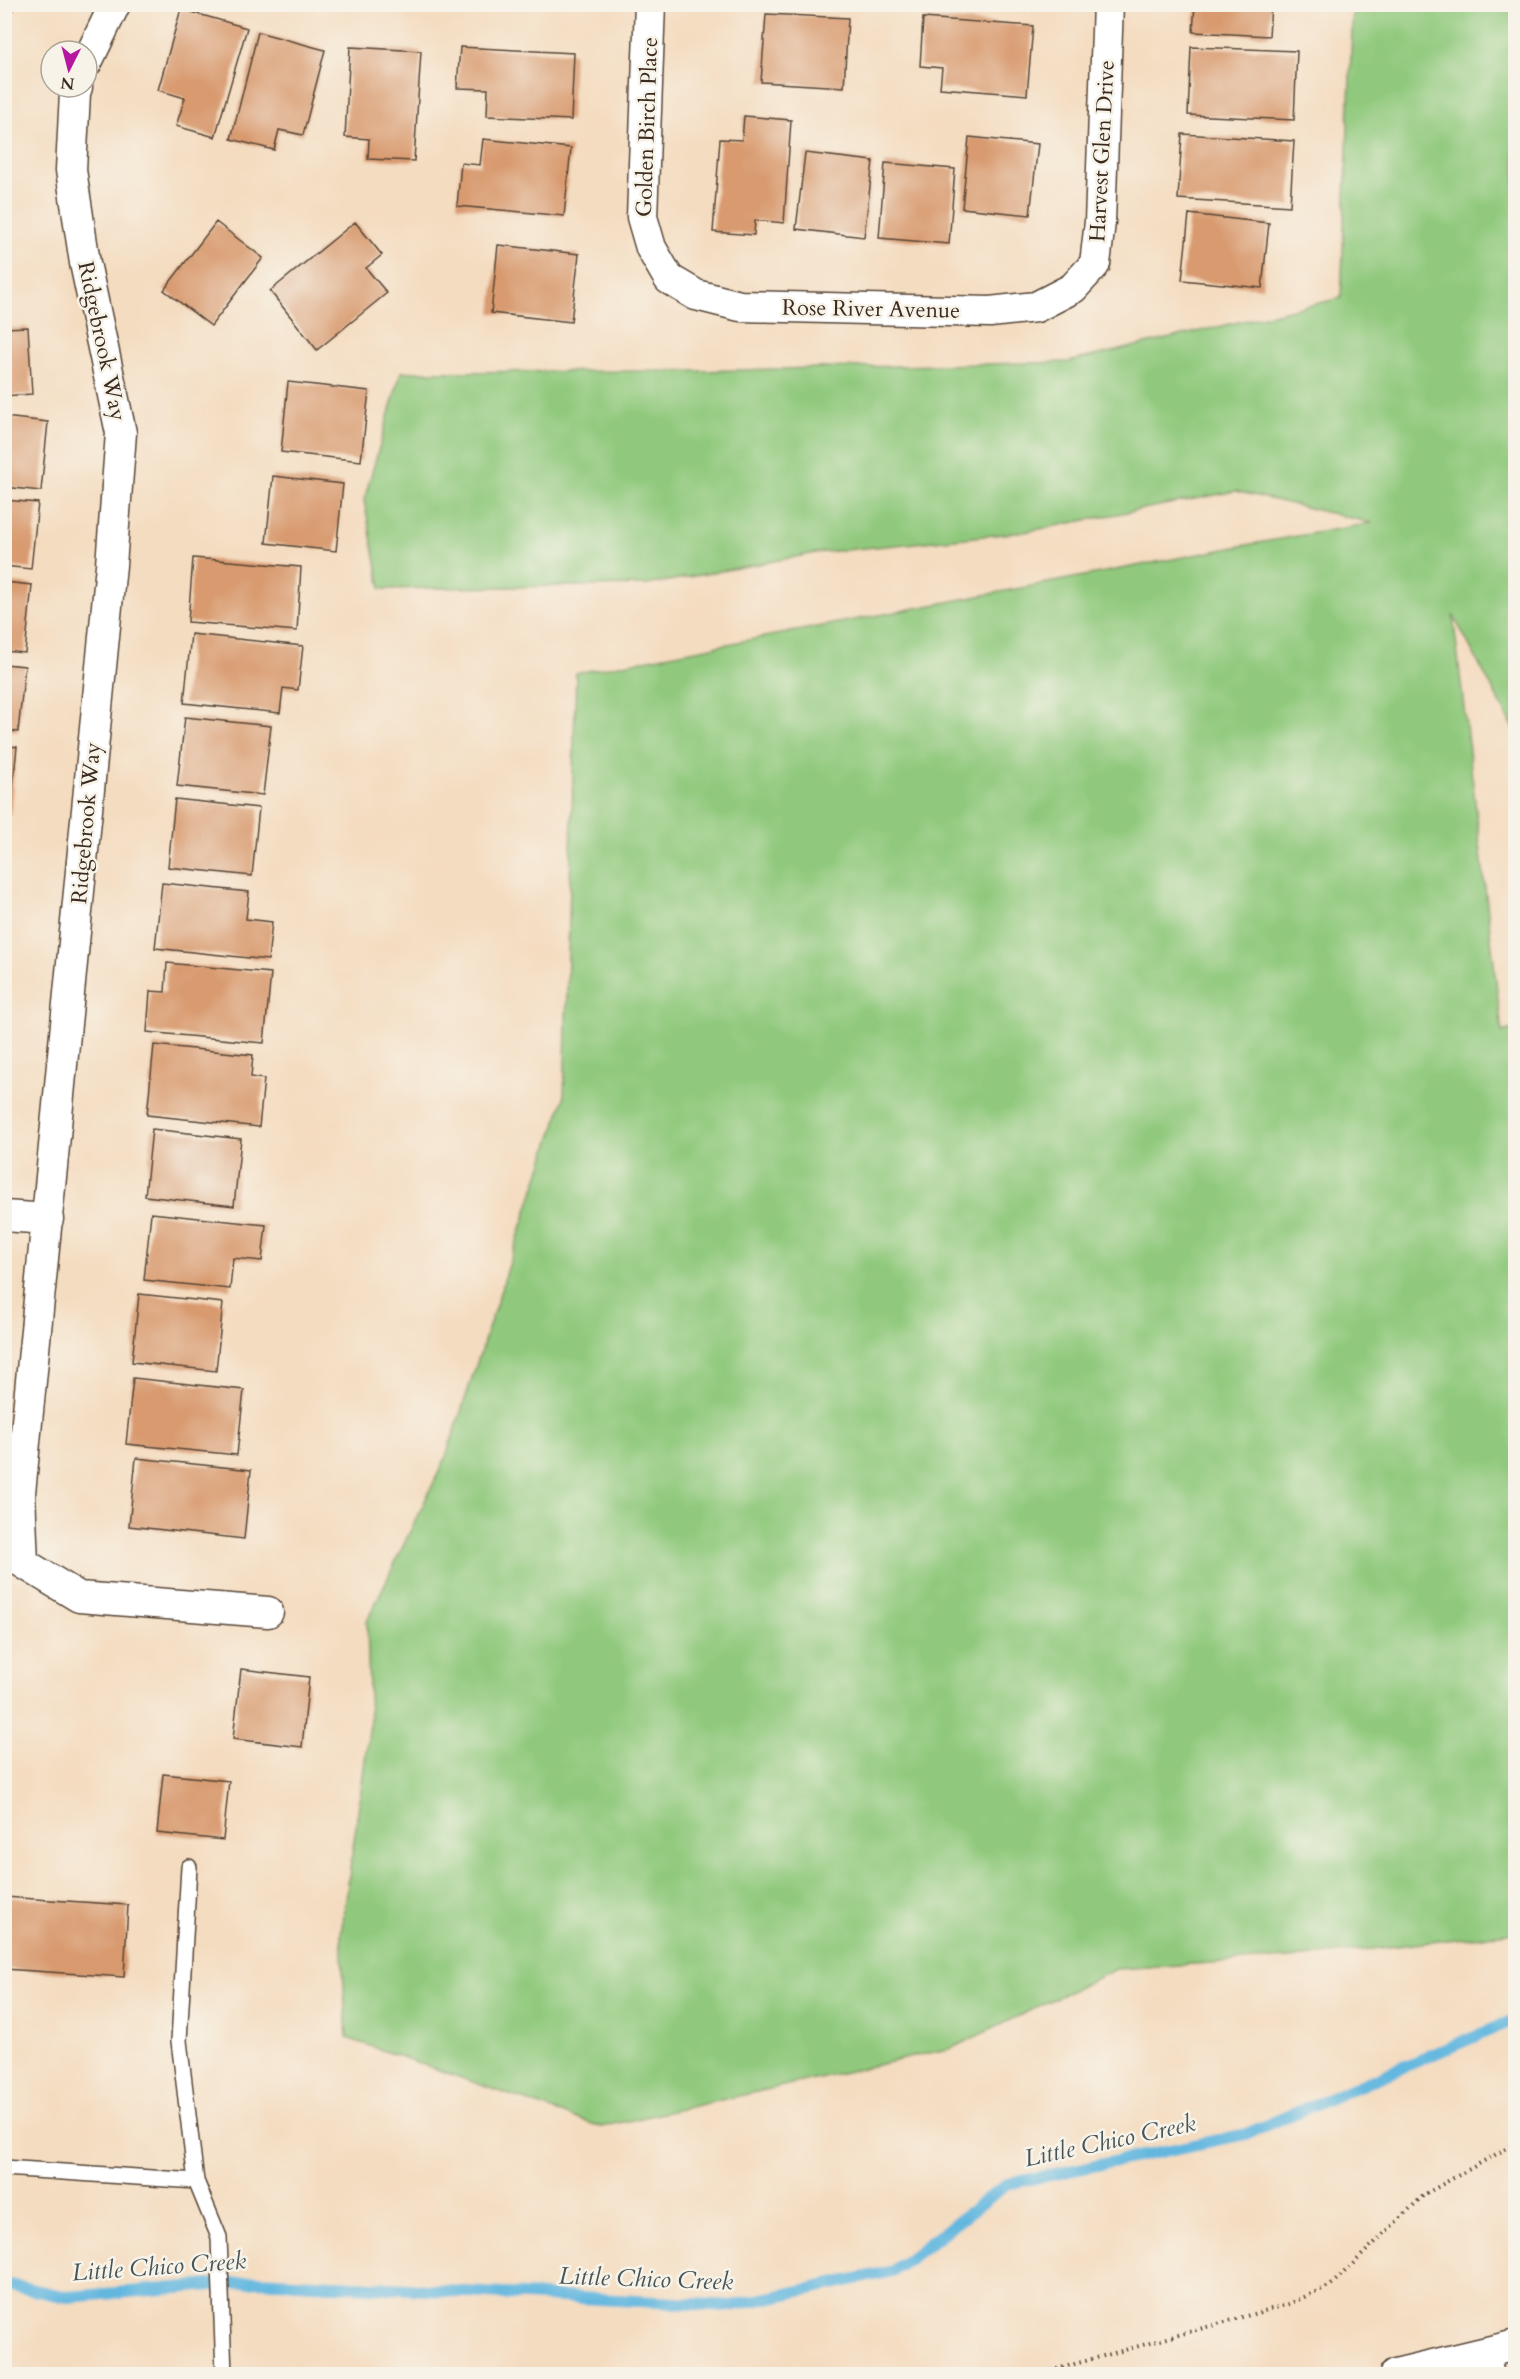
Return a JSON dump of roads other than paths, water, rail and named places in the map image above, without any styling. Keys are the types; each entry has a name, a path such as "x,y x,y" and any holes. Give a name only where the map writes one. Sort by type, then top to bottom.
{"street":[{"path":"98,39 115,4"},
{"name":"Golden Birch Place","path":"650,4 642,217 651,248 669,279"},
{"name":"Harvest Glen Drive","path":"1073,288 1095,264 1100,222 1108,4"},
{"name":"Ridgebrook Way","path":"75,99 71,170 86,263 121,433 110,577 20,1493 23,1563 79,1597 268,1612"},
{"name":"Rose River Avenue","path":"669,279 696,295 741,306 990,312 1036,307 1073,288"},
{"path":"4,1216 48,1220"},
{"path":"1395,2374 1501,2356"}],"lane":[{"path":"189,1867 179,2041 196,2181 219,2237 224,2374"},
{"path":"4,2168 196,2181"}],"waterway":[{"name":"Little Chico Creek","path":"4,2284 68,2297 259,2281 731,2306 893,2271 1007,2184 1246,2134 1516,2019"}]}
